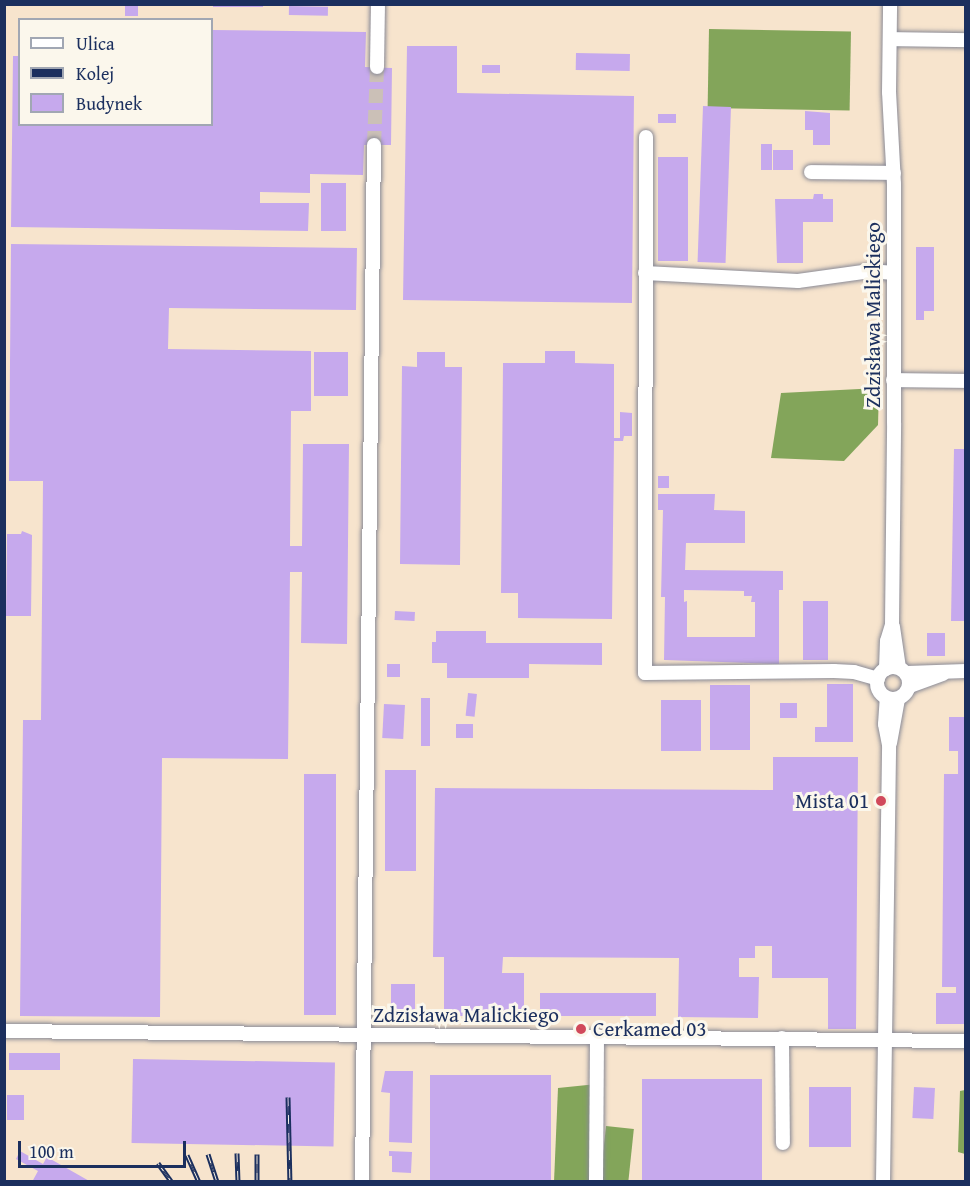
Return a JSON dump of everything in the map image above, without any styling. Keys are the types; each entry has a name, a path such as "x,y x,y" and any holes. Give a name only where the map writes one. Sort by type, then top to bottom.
{"street":[{"path":"377,67 378,4"},
{"name":"Zdzisława Malickiego","path":"890,4 894,273 892,625 887,641 896,675"},
{"path":"890,39 966,40"},
{"path":"646,137 645,673 834,671 896,675 966,672"},
{"path":"4,1030 364,1034 374,145"},
{"path":"811,172 894,173"},
{"path":"645,273 798,281 870,271 894,273"},
{"path":"893,380 966,381"},
{"path":"896,675 906,694 892,699 880,692 896,675"},
{"path":"884,1182 889,745 892,699"},
{"name":"Zdzisława Malickiego","path":"362,1182 364,1034 966,1041"},
{"path":"596,1182 597,1036"},
{"path":"783,1038 783,1143"}],"green space":[{"path":"709,29 851,31 850,110 708,108"},
{"path":"879,388 878,425 844,461 771,458 781,393"},
{"path":"597,1084 589,1181 554,1182 558,1088"},
{"path":"966,1090 965,1154 958,1152 960,1091"},
{"path":"606,1126 634,1129 628,1182 600,1181"}],"building":[{"path":"213,4 263,4 263,7 213,7"},
{"path":"125,5 138,5 138,16 125,16"},
{"path":"289,6 328,7 328,16 289,15"},
{"path":"213,30 366,32 365,67 392,68 391,145 364,145 363,175 310,174 310,193 260,192 260,203 309,203 308,231 11,227 13,56 18,56 18,126 213,126"},
{"path":"407,46 457,46 457,93 634,96 632,303 403,300"},
{"path":"576,53 630,54 630,71 576,70"},
{"path":"482,65 500,65 500,73 482,73"},
{"path":"703,106 731,107 726,263 698,262"},
{"path":"805,111 830,113 830,145 813,145 813,130 805,130"},
{"path":"658,114 676,114 676,123 658,123"},
{"path":"761,144 772,144 772,170 761,170"},
{"path":"773,150 793,150 793,170 773,170"},
{"path":"658,157 688,157 688,261 658,261"},
{"path":"321,183 346,183 346,231 321,231"},
{"path":"814,194 823,194 823,199 833,199 833,222 803,222 803,263 777,263 775,199 813,199"},
{"path":"11,244 357,248 356,310 169,308 168,349 311,351 311,411 291,411 290,546 302,546 303,444 349,444 347,644 301,643 302,572 290,572 288,759 162,758 160,1017 20,1016 23,720 41,720 43,481 9,481"},
{"path":"916,247 934,247 934,311 924,311 924,320 916,320"},
{"path":"545,351 575,351 575,363 614,364 614,438 620,438 620,412 632,413 632,436 624,436 623,441 614,441 612,619 518,618 518,593 501,593 503,363 545,363"},
{"path":"314,352 348,352 348,396 314,396"},
{"path":"417,352 445,352 445,367 462,367 460,565 400,564 402,366 417,367"},
{"path":"954,449 966,449 966,621 951,621"},
{"path":"658,476 669,476 669,488 658,488"},
{"path":"658,494 715,494 714,510 745,511 745,543 686,543 685,570 783,571 783,590 779,590 779,664 664,660 665,597 661,597 663,510 658,510","holes":["684,590 744,591 744,596 752,596 751,602 755,602 755,637 687,637 687,601 684,602"]},
{"path":"22,531 32,535 31,616 6,616 7,534 21,534"},
{"path":"803,601 828,601 828,660 803,660"},
{"path":"395,611 415,612 415,621 395,620"},
{"path":"436,631 486,631 486,643 602,643 602,665 529,664 529,678 447,678 447,663 432,663 432,642 436,642"},
{"path":"927,633 945,633 945,656 927,656"},
{"path":"387,664 400,664 400,677 387,677"},
{"path":"827,684 853,684 853,742 815,742 815,727 827,727"},
{"path":"710,685 750,685 750,750 710,750"},
{"path":"468,693 477,694 475,717 466,716"},
{"path":"421,698 430,698 430,746 421,746"},
{"path":"661,700 701,700 701,751 661,751"},
{"path":"780,703 797,703 797,718 780,718"},
{"path":"384,704 405,705 403,739 382,738"},
{"path":"949,717 966,717 966,1024 936,1024 936,993 956,993 956,987 942,987 944,774 958,774 958,751 949,751"},
{"path":"456,724 473,724 473,738 456,738"},
{"path":"773,757 858,757 856,1029 828,1029 828,978 772,978 772,946 755,946 755,958 739,958 739,977 759,977 758,1018 678,1017 679,958 503,957 502,973 524,973 524,1016 444,1016 444,957 433,957 435,788 773,790"},
{"path":"385,770 416,770 416,871 385,871"},
{"path":"304,774 336,774 336,1015 304,1015"},
{"path":"391,984 415,984 415,1015 391,1015"},
{"path":"540,993 656,993 656,1016 540,1016"},
{"path":"9,1053 60,1053 60,1070 9,1070"},
{"path":"133,1059 335,1063 334,1147 132,1143"},
{"path":"385,1071 413,1071 412,1143 389,1142 390,1093 381,1092"},
{"path":"430,1075 551,1075 551,1182 430,1182"},
{"path":"642,1079 762,1079 762,1182 642,1182"},
{"path":"809,1087 851,1087 851,1147 809,1147"},
{"path":"914,1087 935,1088 933,1119 912,1118"},
{"path":"7,1095 24,1095 24,1120 7,1120"},
{"path":"20,1151 43,1164 47,1157 91,1182 32,1182 38,1171 16,1159"},
{"path":"389,1151 412,1152 411,1173 392,1172 392,1156 389,1156"}],"tunnel":[{"path":"374,145 377,67"}],"railway":[{"path":"288,1097 290,1182"},
{"path":"237,1153 238,1182"},
{"path":"208,1154 217,1182"},
{"path":"257,1154 257,1182"},
{"path":"187,1155 199,1182"},
{"path":"158,1163 172,1182"}],"place":[{"name":"Mista 01","path":"881,801"},
{"name":"Cerkamed 03","path":"581,1029"}]}
